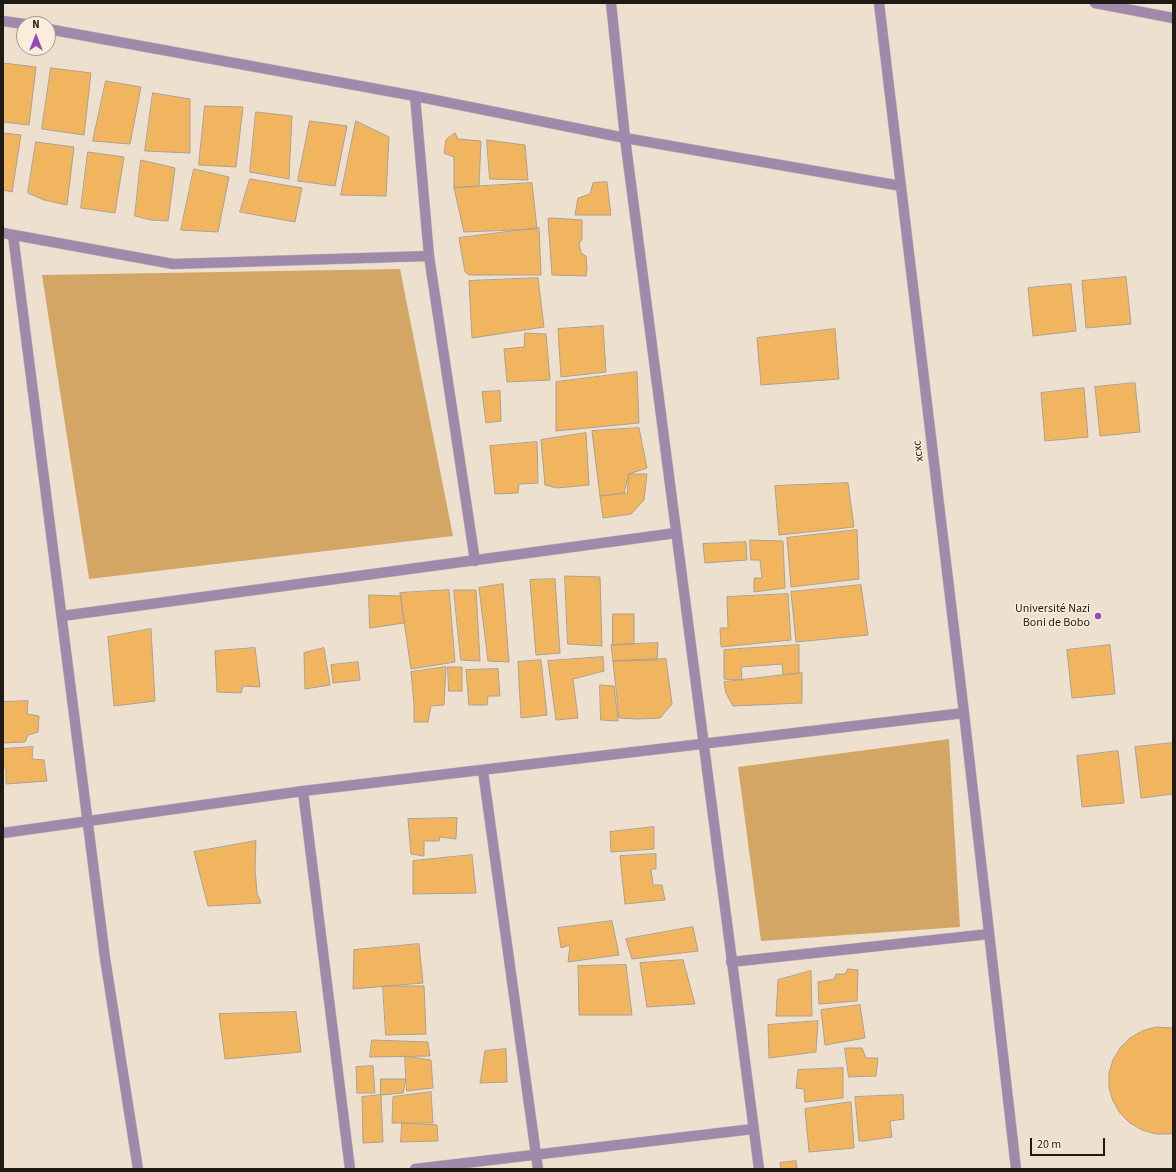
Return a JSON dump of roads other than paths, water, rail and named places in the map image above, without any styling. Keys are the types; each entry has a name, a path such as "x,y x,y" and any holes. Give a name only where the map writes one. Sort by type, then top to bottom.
{"street":[{"path":"611,3 625,138 759,1169"},
{"name":"xcxc","path":"879,3 964,713 1016,1169"},
{"path":"1095,3 1173,18"},
{"path":"3,21 16,23"},
{"path":"56,30 415,96 625,138 901,186"},
{"path":"415,96 429,256 475,561"},
{"path":"138,1169 105,958 62,616 8,234 173,264 429,256"},
{"path":"62,616 676,533"},
{"path":"3,833 302,791 704,745 964,713"},
{"path":"482,771 538,1169"},
{"path":"302,791 350,1169"},
{"path":"731,962 989,934"},
{"path":"415,1169 753,1129"}],"place":[{"name":"Université Nazi Boni de Bobo","path":"1098,616"}]}
